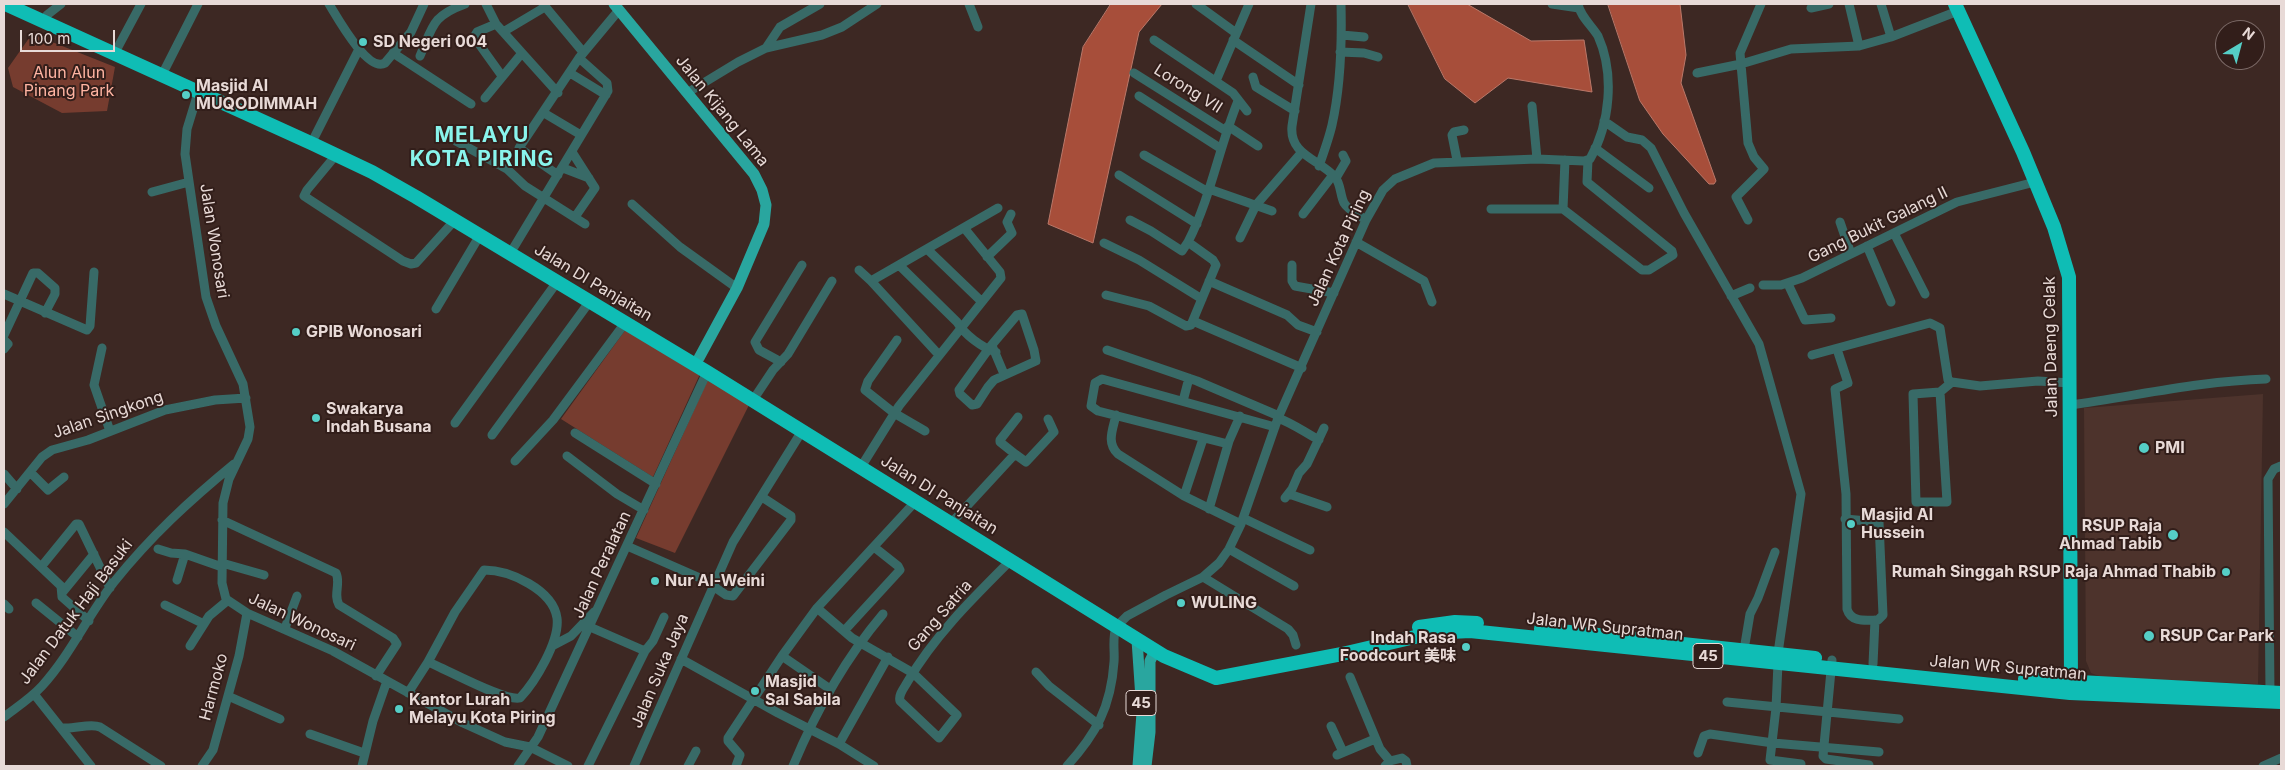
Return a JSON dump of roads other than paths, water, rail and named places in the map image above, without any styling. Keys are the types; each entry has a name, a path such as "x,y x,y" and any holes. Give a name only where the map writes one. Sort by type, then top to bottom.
{"highway":[{"name":"Jalan DI Panjaitan","path":"6,4 336,155 379,176 454,220 514,247 699,358 889,480 956,519 1116,626"},
{"name":"Jalan DI Panjaitan","path":"22,4 374,164 557,282 802,431 864,464"},
{"name":"Jalan Daeng Celak","path":"1957,7 2035,182 2057,236 2069,277 2071,682"},
{"name":"Jalan DI Panjaitan","path":"889,480 915,502 1147,644"},
{"name":"Jalan WR Supratman","path":"1371,643 1429,624 1455,622 1496,624 1744,650 1778,658"},
{"name":"Jalan WR Supratman","path":"1147,644 1216,678 1371,643 1432,633 1470,631 1798,660 2070,693 2281,702"},
{"name":"Jalan WR Supratman","path":"1832,664 1873,664 2071,682 2276,692"}],"main road":[{"name":"Jalan Kijang Lama","path":"617,7 754,174 765,198 767,212 764,224 737,288 699,358"},
{"name":"45","path":"1138,766 1147,644"},
{"name":"45","path":"1146,766 1150,732 1150,661 1147,644"}],"street":[{"path":"47,15 61,4"},
{"path":"118,47 141,4"},
{"path":"165,68 198,4"},
{"path":"328,4 359,50 378,65 385,63 415,26 424,4"},
{"path":"420,56 438,17 447,10 465,4"},
{"path":"486,4 496,24 558,92"},
{"path":"766,48 780,28 820,4"},
{"path":"687,93 738,62 766,48 822,35 842,27 877,4"},
{"path":"968,4 978,27"},
{"path":"1196,4 1235,37 1299,85"},
{"path":"1216,81 1249,4"},
{"path":"1311,4 1291,133 1293,142 1309,160 1334,177 1345,203 1366,220"},
{"path":"1319,166 1332,126 1342,35 1341,4"},
{"path":"1491,209 1563,209 1642,270 1649,270 1673,255 1672,251 1587,182 1588,160 1595,148 1604,121 1608,98 1602,47 1597,35 1578,6 1552,4"},
{"path":"1748,220 1736,197 1764,169 1754,157 1748,143 1740,49 1761,4"},
{"path":"1811,8 1829,4"},
{"path":"1849,4 1859,46"},
{"path":"1881,4 1891,37"},
{"path":"503,32 544,5 581,55 607,83 609,88 514,247"},
{"path":"589,178 561,171 519,150 581,55 617,7"},
{"path":"1697,73 1740,64 1790,49 1859,46 1891,37 1957,7"},
{"path":"496,24 474,36 502,76"},
{"path":"1342,35 1364,37"},
{"path":"1154,40 1232,93 1247,111"},
{"path":"315,136 359,50"},
{"path":"1340,52 1364,53 1378,57"},
{"path":"393,53 471,104"},
{"path":"485,98 522,53"},
{"path":"570,73 606,95"},
{"name":"Lorong VII","path":"1134,74 1258,146"},
{"path":"1253,76 1256,86 1295,110"},
{"name":"Jalan Wonosari","path":"198,93 186,134 185,154 189,182 208,304 216,326 237,367 246,398 249,432 226,490 222,520 223,591 228,601 248,613 333,651 483,733 505,742 530,747 568,766"},
{"path":"1139,96 1220,148"},
{"path":"1130,220 1182,251 1197,224 1220,148 1238,100"},
{"path":"1532,106 1538,159"},
{"path":"544,112 581,135"},
{"path":"1604,121 1627,137 1642,140 1651,148 1684,213 1762,350 1801,494 1778,658 1776,708 1770,760 1801,764"},
{"path":"1457,160 1452,136 1454,132 1464,130"},
{"path":"456,140 507,169 525,186 586,224"},
{"path":"1595,148 1649,188"},
{"path":"572,152 595,188 575,217"},
{"path":"1240,238 1256,205 1302,152"},
{"path":"336,155 304,196 408,264 416,263 454,220"},
{"path":"1144,155 1208,190 1272,211"},
{"path":"1303,214 1346,161 1343,155"},
{"name":"Jalan Kota Piring","path":"1116,626 1127,616 1203,577 1219,563 1229,549 1242,521 1277,420 1302,368 1356,242 1383,190 1395,178 1434,163 1457,160 1588,160"},
{"path":"1563,209 1565,160"},
{"path":"1119,175 1197,224"},
{"path":"152,192 189,182"},
{"name":"Gang Bukit Galang II","path":"1763,286 1788,284 1957,202 2035,182"},
{"path":"632,204 680,247 737,288"},
{"path":"872,281 965,229 998,208"},
{"path":"987,257 1012,233 1007,222 1011,214"},
{"path":"1840,222 1851,254"},
{"path":"864,464 894,413 961,324 1002,276 965,229"},
{"path":"436,309 482,232"},
{"path":"1894,233 1925,294"},
{"path":"1106,295 1149,306 1186,326 1191,325 1216,263 1188,242"},
{"path":"1356,242 1424,281 1432,302"},
{"path":"1104,243 1139,260 1202,299"},
{"path":"1867,246 1891,302"},
{"path":"928,250 981,302"},
{"path":"781,362 759,350 755,342 802,265"},
{"path":"1292,265 1292,281 1295,286 1334,293"},
{"path":"900,266 961,324 992,349 1004,374"},
{"path":"859,270 872,281 939,355"},
{"path":"4,294 87,330 90,326 94,272"},
{"path":"4,335 32,274 38,273 55,288 55,294 45,313"},
{"path":"757,394 772,370 788,354 832,281"},
{"path":"1209,281 1258,301 1286,315 1298,324 1317,332"},
{"path":"455,423 557,282"},
{"path":"1788,284 1805,320 1831,318"},
{"path":"1731,296 1750,288"},
{"path":"492,435 590,301"},
{"path":"1022,314 1024,315 1037,359 1034,363 1004,374 990,384 975,406 960,394 962,385 1017,315 1022,314"},
{"path":"1193,321 1302,368"},
{"path":"515,461 553,420 625,323"},
{"path":"1812,355 1930,323 1936,324 1941,332 1948,380 1952,382 1980,386 2038,381 2071,383"},
{"path":"4,340 8,344 4,349"},
{"path":"897,340 864,388 868,394 894,413 925,431"},
{"path":"102,348 94,385 110,431"},
{"path":"1837,349 1848,383 1835,389 1846,494 1846,519 1848,615 1853,619 1880,619 1883,615 1879,522 1846,519"},
{"path":"1107,350 1189,378 1277,420"},
{"name":"Jalan Peralatan","path":"518,766 538,737 707,372"},
{"path":"1183,401 1189,378"},
{"path":"2070,405 2143,395 2160,389 2208,385 2232,380 2266,379"},
{"path":"1228,444 1202,439 1098,411 1090,406 1095,383 1099,380 1240,416 1277,420 1297,425 1300,430 1319,440"},
{"path":"1940,392 1947,502 1916,502 1913,394 1940,392 1952,382"},
{"name":"Jalan Singkong","path":"4,504 42,457 52,450 88,440 165,410 215,400 246,398"},
{"path":"1116,416 1110,441 1113,449 1129,463 1184,496 1210,509 1310,550"},
{"path":"1210,509 1228,444 1240,416"},
{"path":"1018,417 1000,442 1026,462 1032,458 1054,432 1048,419"},
{"path":"1324,428 1307,464 1299,473 1287,496 1327,507"},
{"name":"Jalan Suka Jaya","path":"634,766 681,659 710,584 802,431"},
{"path":"575,433 656,484"},
{"path":"1184,496 1202,439"},
{"path":"956,519 1015,454"},
{"path":"567,456 617,494 644,510"},
{"name":"Jalan Datuk Haji Basuki","path":"4,717 34,694 78,637 110,588 176,513 236,463"},
{"path":"2276,692 2268,479 2272,472 2281,466"},
{"path":"30,472 48,490 64,478"},
{"path":"4,474 17,489"},
{"path":"627,546 710,584 726,595 733,596 792,520 791,516 762,497"},
{"path":"736,766 740,755 728,740 782,656 817,608 915,502"},
{"path":"222,520 336,573 338,580 336,599 339,605 393,638 397,644 376,676"},
{"path":"41,567 76,524 81,526 110,588"},
{"path":"4,532 61,586 62,597 89,621"},
{"path":"844,631 900,570 898,566 874,547"},
{"path":"158,549 171,553 185,554 264,575"},
{"path":"1229,549 1294,586"},
{"path":"1744,650 1750,614 1775,552"},
{"path":"62,592 94,554"},
{"path":"176,580 185,554"},
{"name":"Gang Satria","path":"913,673 957,715 939,738 900,702 899,696 913,673 938,638 1010,561"},
{"path":"408,693 428,662 455,612 484,570 498,571 520,579 540,593 552,606 557,616 557,628 552,646 527,689 518,699 494,692 428,662"},
{"path":"1203,577 1288,628 1293,634 1296,645"},
{"path":"285,628 297,596"},
{"path":"190,646 209,616 228,601"},
{"path":"36,603 78,637"},
{"path":"165,605 204,624"},
{"path":"552,646 575,633 600,605"},
{"path":"817,608 859,642 913,673"},
{"name":"Harmoko","path":"202,766 213,750 239,656 248,613"},
{"path":"792,766 809,728 830,689 859,642 883,614"},
{"path":"588,766 664,617"},
{"path":"1873,664 1875,620"},
{"path":"1067,766 1082,750 1099,724 1106,707 1113,674 1116,626"},
{"path":"590,627 645,651"},
{"path":"782,656 830,689"},
{"path":"839,744 888,657"},
{"path":"681,659 754,700 839,744 874,766"},
{"path":"1832,664 1829,712 1823,756 1826,759 1869,765"},
{"path":"1036,672 1049,686 1099,724"},
{"path":"1350,677 1375,739 1388,763 1404,759 1407,766"},
{"path":"362,766 364,753 386,681"},
{"path":"34,694 63,728 91,766"},
{"path":"228,696 280,719"},
{"path":"1727,702 1899,719"},
{"path":"63,728 80,729 91,725 100,727 160,766"},
{"path":"1331,726 1340,754 1375,739"},
{"path":"310,734 364,753"},
{"path":"1698,753 1704,736 1710,734 1825,748 1878,752"},
{"path":"688,766 696,751"},
{"path":"143,755 153,766"},
{"path":"2263,766 2278,762"}],"place":[{"name":"SD Negeri 004","path":"363,42"},
{"name":"Masjid Al MUQODIMMAH","path":"186,95"},
{"name":"GPIB Wonosari","path":"296,332"},
{"name":"Swakarya Indah Busana","path":"316,418"},
{"name":"PMI","path":"2144,448"},
{"name":"Masjid Al Hussein","path":"1851,524"},
{"name":"RSUP Raja Ahmad Tabib","path":"2173,535"},
{"name":"Rumah Singgah RSUP Raja Ahmad Thabib","path":"2226,572"},
{"name":"Nur Al-Weini","path":"655,581"},
{"name":"WULING","path":"1181,603"},
{"name":"RSUP Car Park","path":"2149,636"},
{"name":"Indah Rasa Foodcourt 美味","path":"1466,647"},
{"name":"Masjid Sal Sabila","path":"755,691"},
{"name":"Kantor Lurah Melayu Kota Piring","path":"399,709"}],"district":[{"name":"MELAYU KOTA PIRING","path":"482,148"}],"park label":[{"name":"Alun Alun Pinang Park","path":"69,82"}]}
